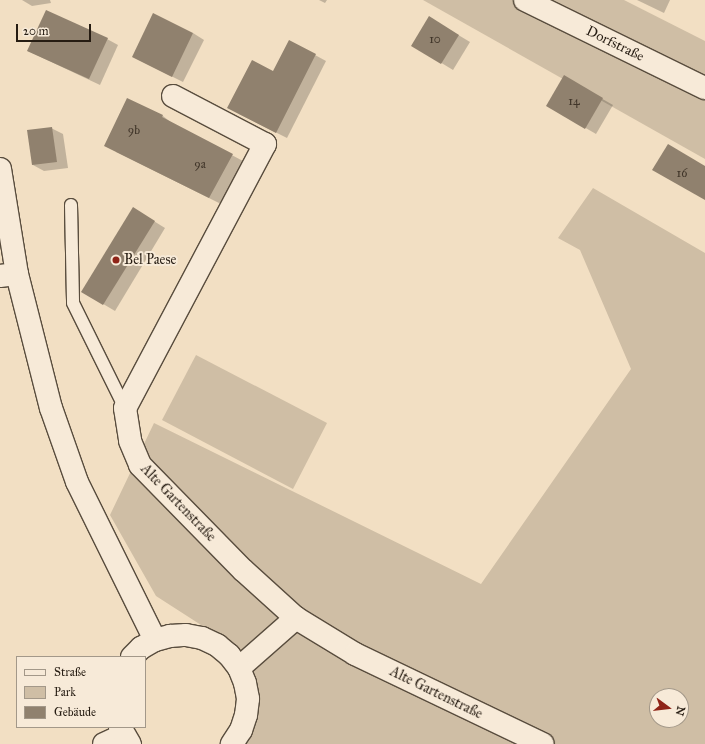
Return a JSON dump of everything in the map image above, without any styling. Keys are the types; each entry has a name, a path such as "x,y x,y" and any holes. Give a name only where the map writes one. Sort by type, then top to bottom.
{"street":[{"name":"Dorfstraße","path":"525,0 705,88"},
{"path":"125,408 265,144 173,96"},
{"path":"0,169 8,275 29,325 51,408 77,482 155,640"},
{"name":"Alte Gartenstraße","path":"125,408 130,441 140,465 243,570 296,618 355,654 543,744"},
{"path":"239,668 296,618"},
{"path":"133,656 141,648 155,640 170,636 186,635 202,638 223,650 239,668 247,694 246,715 242,730 232,744"},
{"path":"104,744 125,735"}],"lane":[{"path":"71,205 73,303 125,408"}],"green space":[{"path":"423,0 624,0 705,41 705,159"},
{"path":"593,188 705,253 705,744 241,744 243,652 156,596 110,515 154,423 481,584 631,369 580,250 558,238"},
{"path":"196,355 327,423 293,489 162,420"}],"building":[{"path":"46,10 108,38 89,79 27,51"},
{"path":"153,13 193,33 172,77 132,57"},
{"path":"429,16 459,35 441,64 411,46"},
{"path":"289,40 316,54 276,133 227,108 252,60 273,71"},
{"path":"564,75 603,98 585,129 546,106"},
{"path":"127,98 163,115 162,117 233,154 209,198 104,146"},
{"path":"52,127 57,162 32,165 27,130"},
{"path":"668,144 705,166 705,200 652,170"},
{"name":"Bel Paese","path":"133,207 155,221 103,305 81,292"}],"place":[{"name":"Bel Paese","path":"116,260"}]}
